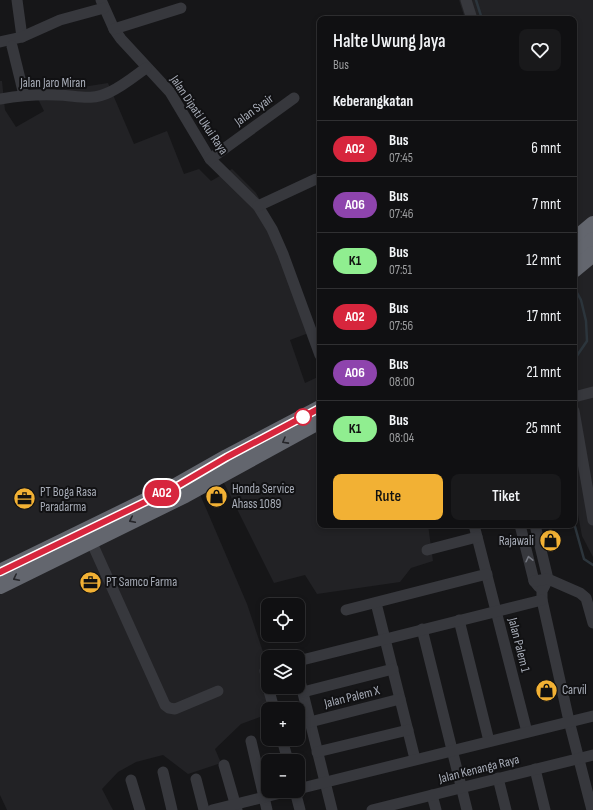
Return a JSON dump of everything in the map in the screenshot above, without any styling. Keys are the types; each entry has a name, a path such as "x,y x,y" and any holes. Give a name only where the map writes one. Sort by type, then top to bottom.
{"highway":[{"path":"577,237 593,224"},
{"path":"577,254 593,240"},
{"path":"577,268 593,255"},
{"path":"577,273 593,260"},
{"path":"0,586 184,495 317,416"},
{"path":"0,572 174,488 227,457 317,416"}],"street":[{"path":"17,0 22,37"},
{"path":"466,0 471,16"},
{"path":"0,42 22,37 42,29 50,23 102,4"},
{"name":"Jalan Dipati Ukui Raya","path":"102,4 114,29 125,45 170,92 210,159 258,206 272,230 283,254 317,347"},
{"path":"114,29 181,8"},
{"path":"0,92 23,92 12,46"},
{"name":"Jalan Jaro Miran","path":"0,99 23,92 86,98 99,96 110,92 146,68"},
{"name":"Jalan Syair","path":"210,159 294,98"},
{"path":"258,206 316,180"},
{"path":"577,256 584,252 593,255"},
{"path":"577,396 593,392"},
{"path":"577,421 588,456 592,516"},
{"name":"Jalan Palem 1","path":"475,528 527,732"},
{"path":"521,528 534,581 542,595 569,721 592,810"},
{"path":"535,528 548,579 542,595"},
{"path":"427,550 477,537"},
{"path":"90,541 165,705 169,708 175,709 218,692"},
{"path":"346,610 486,574"},
{"path":"534,581 548,579 580,593 586,598 593,623"},
{"path":"305,659 496,611 542,595"},
{"path":"376,603 415,759"},
{"path":"459,620 489,741"},
{"path":"422,629 467,810"},
{"path":"305,691 393,669"},
{"path":"303,694 332,810"},
{"name":"Jalan Palem X","path":"310,722 400,699"},
{"path":"305,787 593,716"},
{"path":"318,752 408,730"},
{"path":"251,741 261,784"},
{"name":"Jalan Kenanga Raya","path":"372,810 593,755"},
{"path":"224,765 236,807"},
{"path":"535,769 545,810"},
{"path":"163,772 172,810"},
{"path":"498,778 506,810"},
{"path":"196,779 204,810"},
{"path":"131,780 140,810"},
{"path":"432,795 436,810"},
{"path":"212,810 236,807 261,798"},
{"path":"264,798 267,810"},
{"path":"297,798 300,810"}],"shaded area":[{"path":"459,0 593,0 593,557 582,536 577,509 577,16 464,16"},
{"path":"0,81 2,81 5,110 16,127 44,111 35,93 108,83 134,144 167,131 184,174 199,169 211,181 232,169 256,193 274,224 314,331 290,340 305,383 317,377 317,528 428,528 433,561 411,568 400,582 317,594 305,575 274,583 223,481 199,492 247,604 262,650 261,650 261,694 272,694 274,702 261,702 261,717 241,724 215,749 221,763 188,774 163,755 136,762 118,772 102,789 113,810 7,810 0,795"}],"waterway":[{"path":"476,0 481,16"},
{"path":"577,293 581,300 586,321 587,341 577,356"},
{"path":"575,528 584,559 593,565"}],"bus line":[{"name":"A02","path":"0,572 174,488 227,457 317,410"}],"place":[{"name":"Honda Service Ahass 1089","path":"216,496"},
{"name":"PT Boga Rasa Paradarma","path":"24,499"},
{"name":"Rajawali","path":"550,541"},
{"name":"PT Samco Farma","path":"91,582"},
{"name":"Carvil","path":"547,690"}]}
